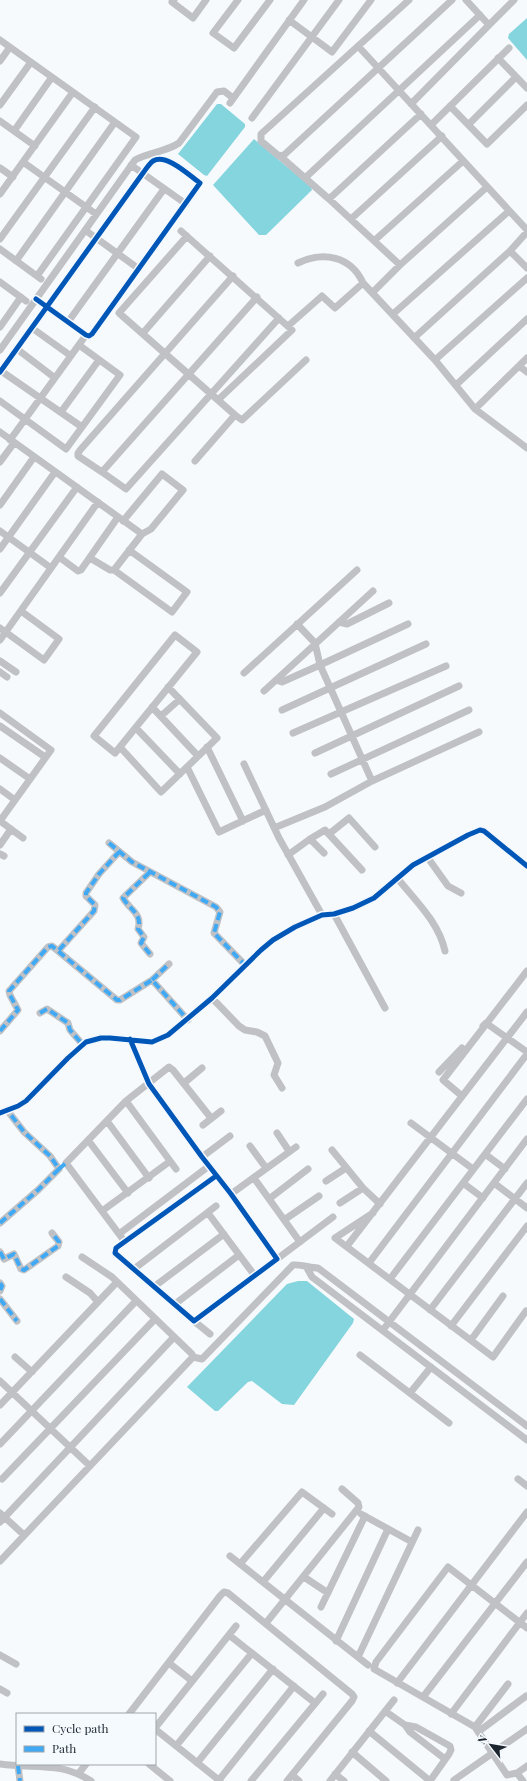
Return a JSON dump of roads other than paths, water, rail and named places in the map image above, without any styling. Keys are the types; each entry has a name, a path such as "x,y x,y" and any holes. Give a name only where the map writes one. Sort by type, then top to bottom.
{"street":[{"path":"174,0 172,2 193,18 206,0"},
{"path":"238,0 213,33 234,48 270,0"},
{"path":"0,350 135,160 144,154 172,148 179,143 217,92 224,91 231,100 304,0"},
{"path":"252,118 339,0"},
{"path":"289,20 332,52 371,0"},
{"path":"400,265 375,240 261,141 261,134 409,0"},
{"path":"281,157 452,0"},
{"path":"466,0 489,25"},
{"path":"411,104 512,1"},
{"path":"305,178 480,15"},
{"path":"0,40 136,137 39,278 0,249"},
{"path":"358,46 442,136 527,231 510,251 414,338"},
{"path":"0,61 10,47"},
{"path":"431,125 509,48"},
{"path":"498,58 527,88"},
{"path":"0,105 31,62"},
{"path":"14,131 52,77"},
{"path":"468,124 516,77"},
{"path":"0,194 73,92"},
{"path":"450,106 487,144 527,105"},
{"path":"0,239 94,107"},
{"path":"329,199 421,114"},
{"path":"0,121 34,146"},
{"path":"16,261 116,122"},
{"path":"351,219 442,136"},
{"path":"36,299 47,307 86,335 89,336 92,334 200,183 167,160 157,159 151,162 96,238 47,307 17,349 1,372 82,427"},
{"path":"375,240 463,161"},
{"path":"23,162 96,214"},
{"path":"131,165 186,204"},
{"path":"0,168 13,177"},
{"path":"372,292 400,265 488,187"},
{"path":"68,322 164,189"},
{"path":"392,314 509,211"},
{"path":"85,230 139,269"},
{"path":"218,400 292,330 184,233 119,313 166,352 218,400 242,420 306,360"},
{"path":"510,251 527,268"},
{"path":"143,333 210,256"},
{"path":"298,263 309,258 322,256 334,258 353,268 360,276 363,283 435,360 475,409 527,448"},
{"path":"233,276 78,452 78,456 126,490 279,318"},
{"path":"435,360 527,278"},
{"path":"0,283 24,299 0,327"},
{"path":"288,326 322,296 335,308 363,283"},
{"path":"102,472 257,298"},
{"path":"456,385 527,319"},
{"path":"32,328 71,356"},
{"path":"0,462 25,419 86,335"},
{"path":"0,401 66,449 120,375 78,345"},
{"path":"17,349 55,378"},
{"path":"475,409 527,358"},
{"path":"61,412 99,360"},
{"path":"519,366 527,372"},
{"path":"195,461 235,415"},
{"path":"0,432 142,534"},
{"path":"0,505 34,457"},
{"path":"0,549 55,472"},
{"path":"59,557 78,570 81,570 121,519 162,474 183,490 151,529 142,534 114,570"},
{"path":"0,593 77,487"},
{"path":"0,640 3,630 21,611 98,502"},
{"path":"0,531 51,568"},
{"path":"90,558 110,570 114,570 172,612 187,592 129,550"},
{"path":"244,673 356,570"},
{"path":"264,691 338,622 374,591"},
{"path":"338,622 347,624 389,603"},
{"path":"3,630 44,660 60,639 21,611"},
{"path":"297,624 315,643 320,664 372,781"},
{"path":"276,680 282,682 408,624"},
{"path":"175,635 196,652 168,687 115,753 94,736 175,635"},
{"path":"282,710 426,644"},
{"path":"0,661 16,672"},
{"path":"293,733 446,666"},
{"path":"0,672 7,677"},
{"path":"315,753 460,686"},
{"path":"120,748 161,792 217,738 168,687"},
{"path":"161,716 180,700"},
{"path":"152,707 198,756"},
{"path":"331,774 469,710"},
{"path":"0,713 51,750 0,821 23,838"},
{"path":"0,726 45,757"},
{"path":"136,728 180,774"},
{"path":"274,828 325,807 372,781 479,732"},
{"path":"207,748 243,821"},
{"path":"0,758 30,779"},
{"path":"244,764 278,837 322,915"},
{"path":"187,767 219,832 266,810"},
{"path":"0,789 15,800"},
{"path":"329,834 349,818 375,847"},
{"path":"0,845 11,830"},
{"path":"288,856 310,839 325,830 362,870"},
{"path":"59,1169 50,1156 2,1111 18,1106 35,1092 68,1058 83,1045 101,1038 130,1039 145,1042 159,1040 168,1036 188,1020 245,965 274,940 295,927 322,915 334,914 374,898 409,868 468,835 482,830 527,866"},
{"path":"310,839 324,853"},
{"path":"109,843 132,862 219,910 220,915 214,933 245,965"},
{"path":"59,950 94,911 95,905 86,896 86,893 99,874 119,852"},
{"path":"428,858 448,886 461,892"},
{"path":"150,872 123,898 138,915 140,923 138,929 144,937 141,944 150,954"},
{"path":"398,879 437,928 443,940 445,951"},
{"path":"334,914 385,1008"},
{"path":"0,1031 18,1010 10,995 10,990 48,947 52,946 59,950 116,1000 120,1000 152,980 169,964"},
{"path":"462,1096 442,1080 527,971"},
{"path":"152,980 188,1020"},
{"path":"212,998 239,1026 245,1030 263,1034 267,1038 271,1052 278,1063 274,1075 282,1088"},
{"path":"40,1014 47,1009 61,1017 68,1023 70,1030 83,1045"},
{"path":"347,1246 462,1096 526,1017"},
{"path":"369,1263 527,1053 486,1023"},
{"path":"439,1072 486,1023"},
{"path":"130,1039 149,1084 216,1176 231,1194 277,1259"},
{"path":"0,1223 66,1163 106,1120 135,1092 149,1084 169,1067 184,1083 211,1118"},
{"path":"184,1083 202,1068"},
{"path":"390,1279 527,1099"},
{"path":"126,1101 176,1169"},
{"path":"202,1125 221,1111"},
{"path":"106,1120 149,1178"},
{"path":"411,1123 474,1169"},
{"path":"276,1133 289,1151"},
{"path":"202,1157 230,1136"},
{"path":"383,1330 527,1139"},
{"path":"88,1140 128,1193"},
{"path":"250,1146 266,1168"},
{"path":"231,1194 296,1147"},
{"path":"332,1150 363,1188 380,1204"},
{"path":"485,1154 505,1169"},
{"path":"102,1212 170,1162"},
{"path":"66,1163 125,1242"},
{"path":"119,1234 209,1166"},
{"path":"326,1181 346,1168"},
{"path":"269,1199 308,1169"},
{"path":"210,1334 115,1253 116,1248 216,1176"},
{"path":"254,1178 300,1242"},
{"path":"430,1310 527,1182"},
{"path":"463,1183 483,1198"},
{"path":"494,1183 527,1208"},
{"path":"340,1203 363,1188"},
{"path":"284,1220 319,1196"},
{"path":"134,1269 216,1206"},
{"path":"208,1213 255,1276"},
{"path":"373,1213 335,1238 493,1357 526,1310"},
{"path":"194,1321 333,1217"},
{"path":"451,1326 527,1226"},
{"path":"0,1252 2,1261 14,1254 21,1269 24,1270 58,1246 58,1242 52,1233"},
{"path":"155,1286 224,1234"},
{"path":"175,1304 239,1255"},
{"path":"82,1257 105,1271 192,1354 193,1358"},
{"path":"193,1358 202,1359 293,1265 300,1264 307,1268 318,1268 527,1426"},
{"path":"307,1268 312,1277 527,1440"},
{"path":"66,1277 90,1293 98,1302"},
{"path":"0,1405 117,1282"},
{"path":"0,1283 2,1286 0,1291"},
{"path":"471,1340 503,1296"},
{"path":"0,1299 17,1321"},
{"path":"0,1444 136,1301"},
{"path":"2,1479 155,1319"},
{"path":"24,1535 2,1518 174,1337"},
{"path":"360,1355 449,1423"},
{"path":"15,1357 32,1372"},
{"path":"0,1561 193,1358"},
{"path":"410,1394 431,1367"},
{"path":"0,1381 90,1466"},
{"path":"518,1479 527,1486"},
{"path":"266,1623 356,1512 359,1505 358,1503 342,1489"},
{"path":"240,1564 302,1492 332,1514"},
{"path":"263,1582 324,1508"},
{"path":"356,1512 412,1542"},
{"path":"397,1683 527,1512"},
{"path":"321,1607 365,1516"},
{"path":"336,1640 388,1529"},
{"path":"358,1657 418,1530"},
{"path":"230,1556 368,1665"},
{"path":"423,1697 527,1562"},
{"path":"523,1781 514,1774 505,1773 476,1729 374,1669 375,1665 448,1567 527,1628"},
{"path":"304,1577 328,1593"},
{"path":"130,1713 224,1592 228,1593 354,1697 290,1778 299,1781"},
{"path":"451,1714 527,1613"},
{"path":"156,1727 236,1626"},
{"path":"229,1635 315,1703"},
{"path":"176,1746 252,1653"},
{"path":"0,1655 16,1664"},
{"path":"169,1663 192,1681"},
{"path":"197,1763 273,1669"},
{"path":"476,1729 508,1684"},
{"path":"156,1729 220,1780 294,1686"},
{"path":"0,1689 7,1693"},
{"path":"251,1781 323,1694"},
{"path":"476,1729 526,1696"},
{"path":"330,1781 394,1700"},
{"path":"369,1731 430,1781 451,1750 450,1746 416,1727 406,1724 385,1711"},
{"path":"406,1724 410,1732 445,1759"},
{"path":"455,1781 454,1780 527,1729"},
{"path":"352,1752 386,1781"},
{"path":"0,1764 57,1767 79,1773 91,1781"},
{"path":"79,1773 85,1765"},
{"path":"150,1765 170,1781"},
{"path":"18,1766 20,1781"},
{"path":"502,1781 527,1766"},
{"path":"335,1774 344,1781"}],"water":[{"path":"527,18 527,60 508,38 509,34"},
{"path":"217,104 221,104 245,124 245,127 207,176 178,154"},
{"path":"254,139 311,187 312,190 266,235 259,235 213,185"},
{"path":"298,1281 307,1281 354,1319 353,1323 294,1405 282,1404 252,1381 248,1382 218,1411 215,1411 187,1387 287,1284"}]}
